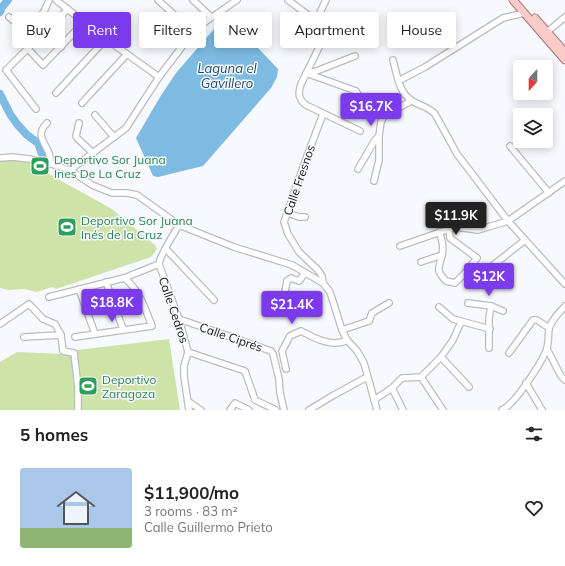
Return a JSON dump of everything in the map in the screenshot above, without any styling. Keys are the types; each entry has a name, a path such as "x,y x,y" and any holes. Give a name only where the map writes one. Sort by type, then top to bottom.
{"main road":[{"path":"513,0 565,60"},
{"path":"519,0 565,52"}],"street":[{"path":"9,17 27,32 36,24 44,13 49,0"},
{"path":"56,0 73,13"},
{"path":"158,0 171,12"},
{"path":"193,0 211,17"},
{"path":"206,21 238,0"},
{"path":"288,0 304,12"},
{"path":"320,12 326,0"},
{"path":"65,12 68,9"},
{"path":"402,79 425,67 503,18 524,13"},
{"path":"547,32 565,17"},
{"path":"65,43 73,34"},
{"path":"29,48 6,70 36,109"},
{"path":"31,52 43,65 60,48"},
{"path":"56,93 98,48"},
{"path":"119,48 159,77"},
{"path":"70,170 126,128 159,77 181,48"},
{"path":"318,48 298,92 299,98 306,105 360,131"},
{"path":"82,103 127,54"},
{"path":"306,73 314,72 355,56"},
{"path":"393,60 397,80 404,94 411,101 431,109 457,154 508,221 565,284"},
{"path":"306,73 356,91 361,100 373,112 384,116"},
{"path":"374,181 379,160 379,136 381,122 384,116 411,101"},
{"name":"Calle Fresnos","path":"323,114 284,222 288,234 300,252 322,276 323,283 330,292 342,330 347,340 357,351 364,363 378,410"},
{"path":"95,115 114,137"},
{"path":"47,123 42,130 41,138 48,150 51,164"},
{"path":"79,123 76,136 93,153"},
{"path":"358,169 375,140 379,136"},
{"path":"510,146 549,193"},
{"path":"0,158 12,157 30,159 51,164 70,170 92,185 112,193 137,195 179,225 234,247 292,266 323,283"},
{"path":"400,246 449,228 455,227 478,230 508,221 565,181"},
{"path":"288,213 299,217 305,217"},
{"path":"50,297 124,278 159,264 160,256 166,249 179,225"},
{"path":"439,232 442,241 442,255 438,266 439,271 446,281 455,283 477,258 450,238 449,228"},
{"path":"491,267 525,240"},
{"path":"166,249 214,300"},
{"path":"421,262 442,255"},
{"name":"Calle Cedros","path":"159,264 179,318 188,352 184,366 184,376 189,410"},
{"path":"284,297 287,281 291,278 299,281 305,273"},
{"path":"75,337 152,326 141,298 131,283 124,278"},
{"path":"106,282 123,330"},
{"path":"79,289 95,334"},
{"path":"342,330 369,321 372,313 389,303"},
{"path":"468,303 491,306 503,312"},
{"path":"0,324 29,304 43,318 55,324 60,335 63,351 74,353 78,387 78,410"},
{"path":"489,348 489,318 491,306"},
{"path":"502,410 512,402 541,360 547,349 550,328 555,318 565,306"},
{"path":"439,307 453,319 490,329"},
{"name":"Calle Ciprés","path":"179,318 271,351 279,379 280,393 284,410"},
{"path":"509,353 532,320 537,320 550,328"},
{"path":"374,400 392,388 402,378 421,377 441,358 461,322"},
{"path":"286,368 282,351 290,336 301,331 318,340 341,343 347,340"},
{"path":"24,337 60,335"},
{"path":"547,349 561,376 565,380"},
{"path":"188,352 245,371 255,400 276,410"},
{"path":"441,358 469,387"},
{"path":"309,410 367,377"},
{"path":"421,377 443,410"},
{"path":"526,383 542,410"},
{"path":"392,388 403,410"},
{"path":"189,402 201,410"},
{"path":"230,410 235,403 249,410"}],"green space":[{"name":"Deportivo Sor Juana Inés de la Cruz","path":"0,159 26,160 112,209 156,246 157,249 151,257 56,289 52,287 37,292 24,289 8,290 0,288"},
{"name":"Deportivo Zaragoza","path":"169,339 180,410 0,410 0,362 17,352 64,354 78,350"}],"water":[{"name":"Laguna el Gavillero","path":"214,29 214,48 258,48 278,69 277,77 271,88 203,166 158,177 153,176 136,138 176,73 198,48 206,48 206,38"}],"waterway":[{"path":"0,12 8,0"},
{"path":"0,94 17,124 27,135 38,143 43,157"}],"place":[{"name":"Deportivo Sor Juana Ines De La Cruz","path":"40,166"},
{"name":"Deportivo Sor Juana Inés de la Cruz","path":"67,227"},
{"name":"Deportivo Zaragoza","path":"88,386"}]}
